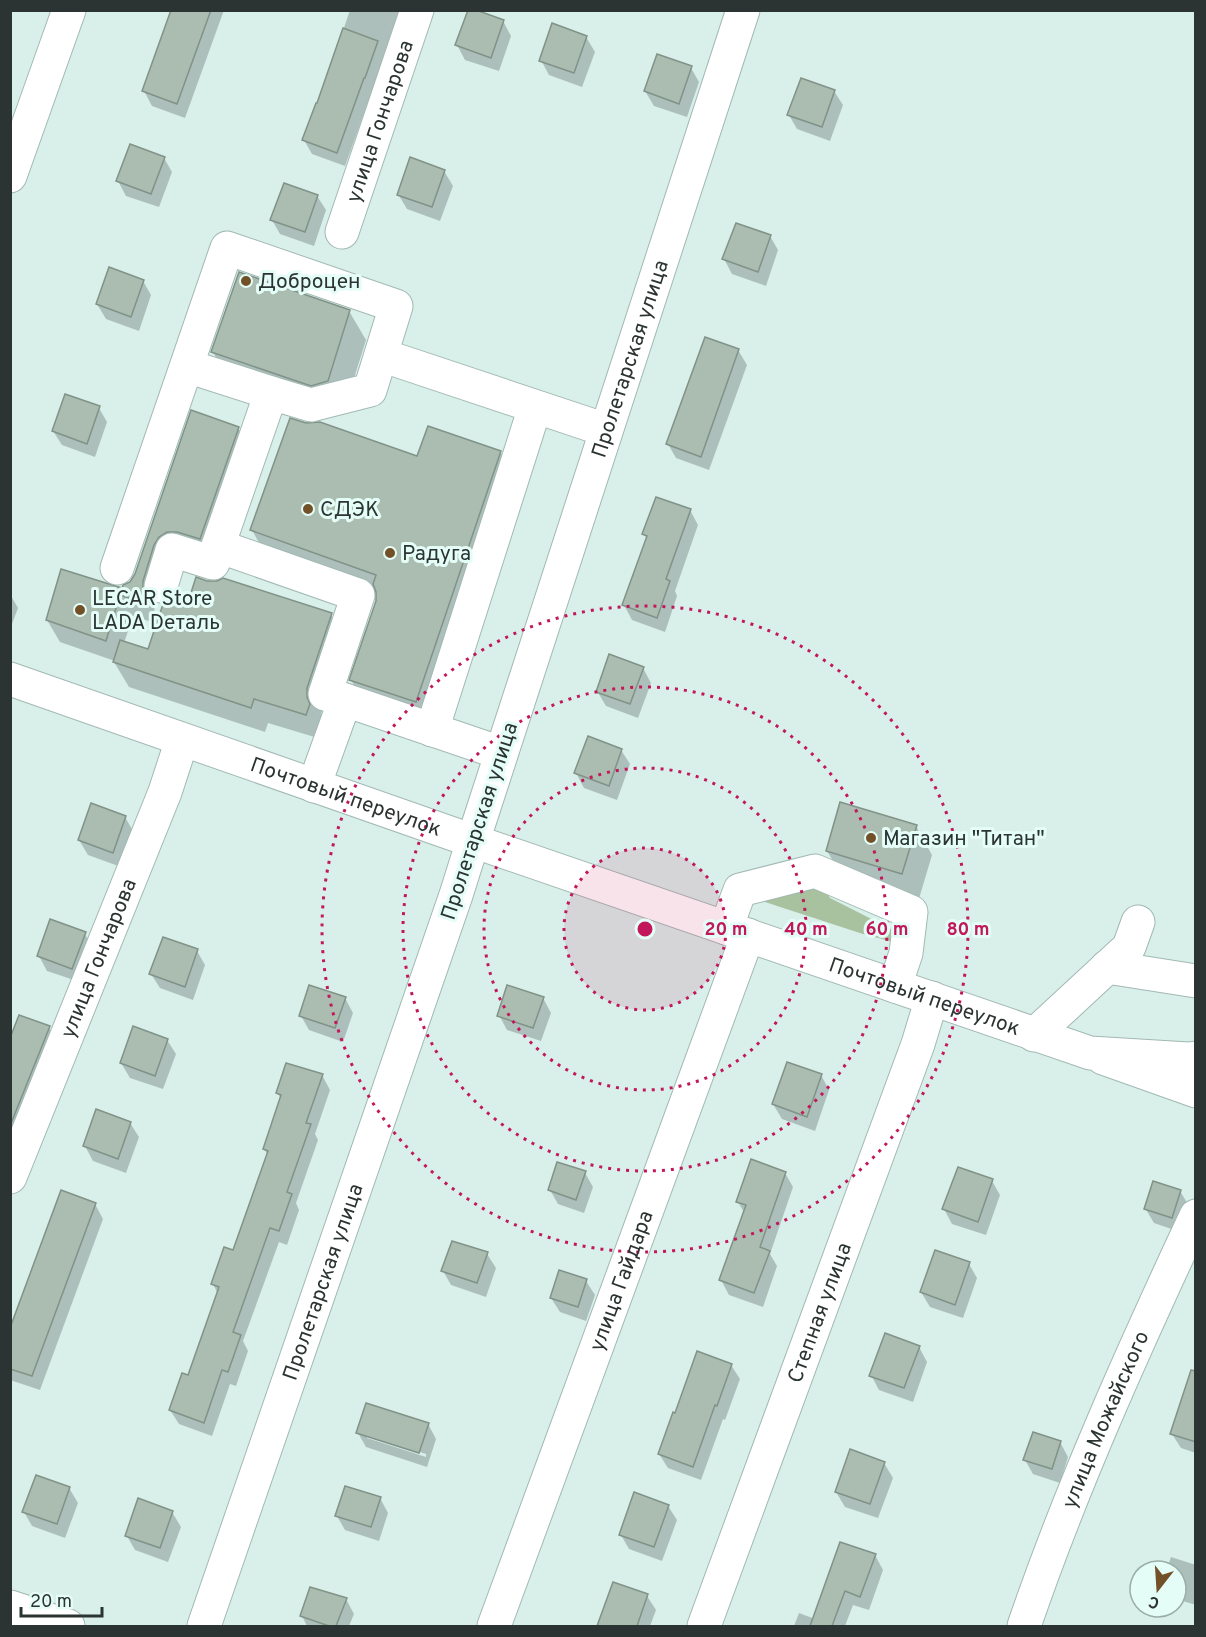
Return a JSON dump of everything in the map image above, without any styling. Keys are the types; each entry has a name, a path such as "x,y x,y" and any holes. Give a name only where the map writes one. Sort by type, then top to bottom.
{"street":[{"path":"10,176 69,10"},
{"name":"улица Гончарова","path":"342,232 417,10"},
{"name":"Пролетарская улица","path":"204,1626 452,906 743,10"},
{"path":"117,568 186,366 227,248 396,306 370,390 311,405 186,366"},
{"path":"381,355 606,430"},
{"path":"160,586 172,550 213,563 271,393"},
{"path":"432,729 536,407"},
{"path":"218,546 358,595 325,694 501,753"},
{"name":"Почтовый переулок","path":"10,679 1090,1053"},
{"path":"314,786 345,700"},
{"name":"улица Гончарова","path":"10,1177 165,792 182,740"},
{"name":"улица Гайдара","path":"494,1626 737,932 740,890 815,871 912,912 906,953 895,986"},
{"path":"1034,1035 1129,947 1138,922"},
{"path":"1107,967 1196,981"},
{"name":"Степная улица","path":"704,1626 918,1044 932,998"},
{"path":"1090,1053 1196,1058"},
{"path":"1090,1053 1196,1091"},
{"name":"улица Можайского","path":"1024,1626 1045,1564 1120,1380 1196,1216"},
{"path":"10,1607 68,1626"}],"green space":[{"path":"822,883 830,898 895,931 901,944 750,897"}],"building":[{"path":"171,10 211,10 177,104 142,91"},
{"path":"468,10 476,10 504,20 491,58 455,45"},
{"path":"552,23 587,36 574,73 539,61"},
{"path":"343,28 378,41 337,153 302,140"},
{"path":"657,54 692,66 679,104 644,91"},
{"path":"801,78 835,90 822,127 787,115"},
{"path":"130,144 165,157 151,194 116,181"},
{"path":"410,157 445,170 432,207 397,195"},
{"path":"284,183 318,195 305,232 270,220"},
{"path":"736,223 771,235 758,272 722,259"},
{"path":"109,267 144,280 131,317 96,304"},
{"path":"239,272 350,310 328,381 311,386 211,352"},
{"path":"705,337 739,349 701,457 666,444"},
{"path":"65,394 100,406 87,444 52,431"},
{"path":"191,410 239,427 200,539 177,532 167,532 159,537 154,545 143,581 146,596 143,603 120,595 106,641 46,620 61,569 122,588 130,582 135,574"},
{"name":"Радуга","path":"290,418 306,423 320,422 417,456 428,426 501,451 416,702 349,680 376,601 373,584 376,575 250,530"},
{"path":"656,497 691,509 666,579 670,581 657,618 622,605 647,536 642,534"},
{"path":"196,577 207,581 217,581 223,578 332,613 307,688 310,704 306,715 254,699 251,708 113,662 120,640 148,649 163,604 173,600 177,595 189,599"},
{"path":"609,654 644,667 630,704 596,692"},
{"path":"588,736 622,749 609,786 574,773"},
{"name":"Магазин \"Титан\"","path":"840,802 917,825 902,874 826,851"},
{"path":"91,803 126,816 113,853 78,840"},
{"path":"50,919 86,932 72,969 37,956"},
{"path":"163,937 198,949 185,987 149,974"},
{"path":"309,985 346,997 335,1028 299,1016"},
{"path":"507,985 544,997 533,1028 497,1016"},
{"path":"19,1015 50,1026 10,1126 10,1038"},
{"path":"133,1026 168,1039 155,1076 120,1063"},
{"path":"787,1062 822,1074 807,1117 772,1104"},
{"path":"286,1063 323,1074 306,1123 311,1124 287,1192 292,1194 279,1231 270,1228 233,1332 241,1335 228,1372 222,1370 204,1423 169,1410 182,1373 188,1375 219,1287 211,1284 224,1247 233,1250 268,1151 263,1149 281,1095 276,1093"},
{"path":"96,1109 131,1122 118,1159 83,1146"},
{"path":"751,1159 786,1172 760,1247 770,1251 754,1293 719,1280 746,1205 736,1202"},
{"path":"557,1162 586,1171 576,1200 548,1190"},
{"path":"958,1167 993,1179 978,1222 942,1209"},
{"path":"1153,1181 1181,1190 1172,1218 1144,1209"},
{"path":"61,1190 96,1203 32,1376 10,1369 10,1328"},
{"path":"452,1241 488,1252 477,1283 441,1271"},
{"path":"935,1250 970,1262 955,1305 920,1292"},
{"path":"559,1270 587,1279 578,1307 550,1298"},
{"path":"885,1333 920,1346 904,1388 869,1376"},
{"path":"697,1351 732,1364 693,1467 658,1454"},
{"path":"1191,1370 1196,1371 1196,1442 1170,1434"},
{"path":"366,1403 429,1423 419,1453 356,1433"},
{"path":"1033,1432 1061,1441 1052,1469 1023,1460"},
{"path":"850,1449 885,1462 870,1504 835,1492"},
{"path":"36,1475 70,1487 57,1524 22,1512"},
{"path":"345,1486 381,1497 371,1527 335,1516"},
{"path":"634,1492 669,1505 654,1547 619,1535"},
{"path":"138,1498 173,1511 160,1548 125,1536"},
{"path":"840,1542 876,1554 860,1597 845,1591 832,1626 810,1626"},
{"path":"613,1582 648,1594 637,1626 597,1626"},
{"path":"310,1587 347,1598 336,1626 329,1626 300,1616"}],"place":[{"name":"Доброцен","path":"246,281"},
{"name":"СДЭК","path":"308,509"},
{"name":"Радуга","path":"390,553"},
{"name":"LECAR Store LADA Dеталь","path":"80,610"},
{"name":"Магазин \"Титан\"","path":"871,838"}]}
